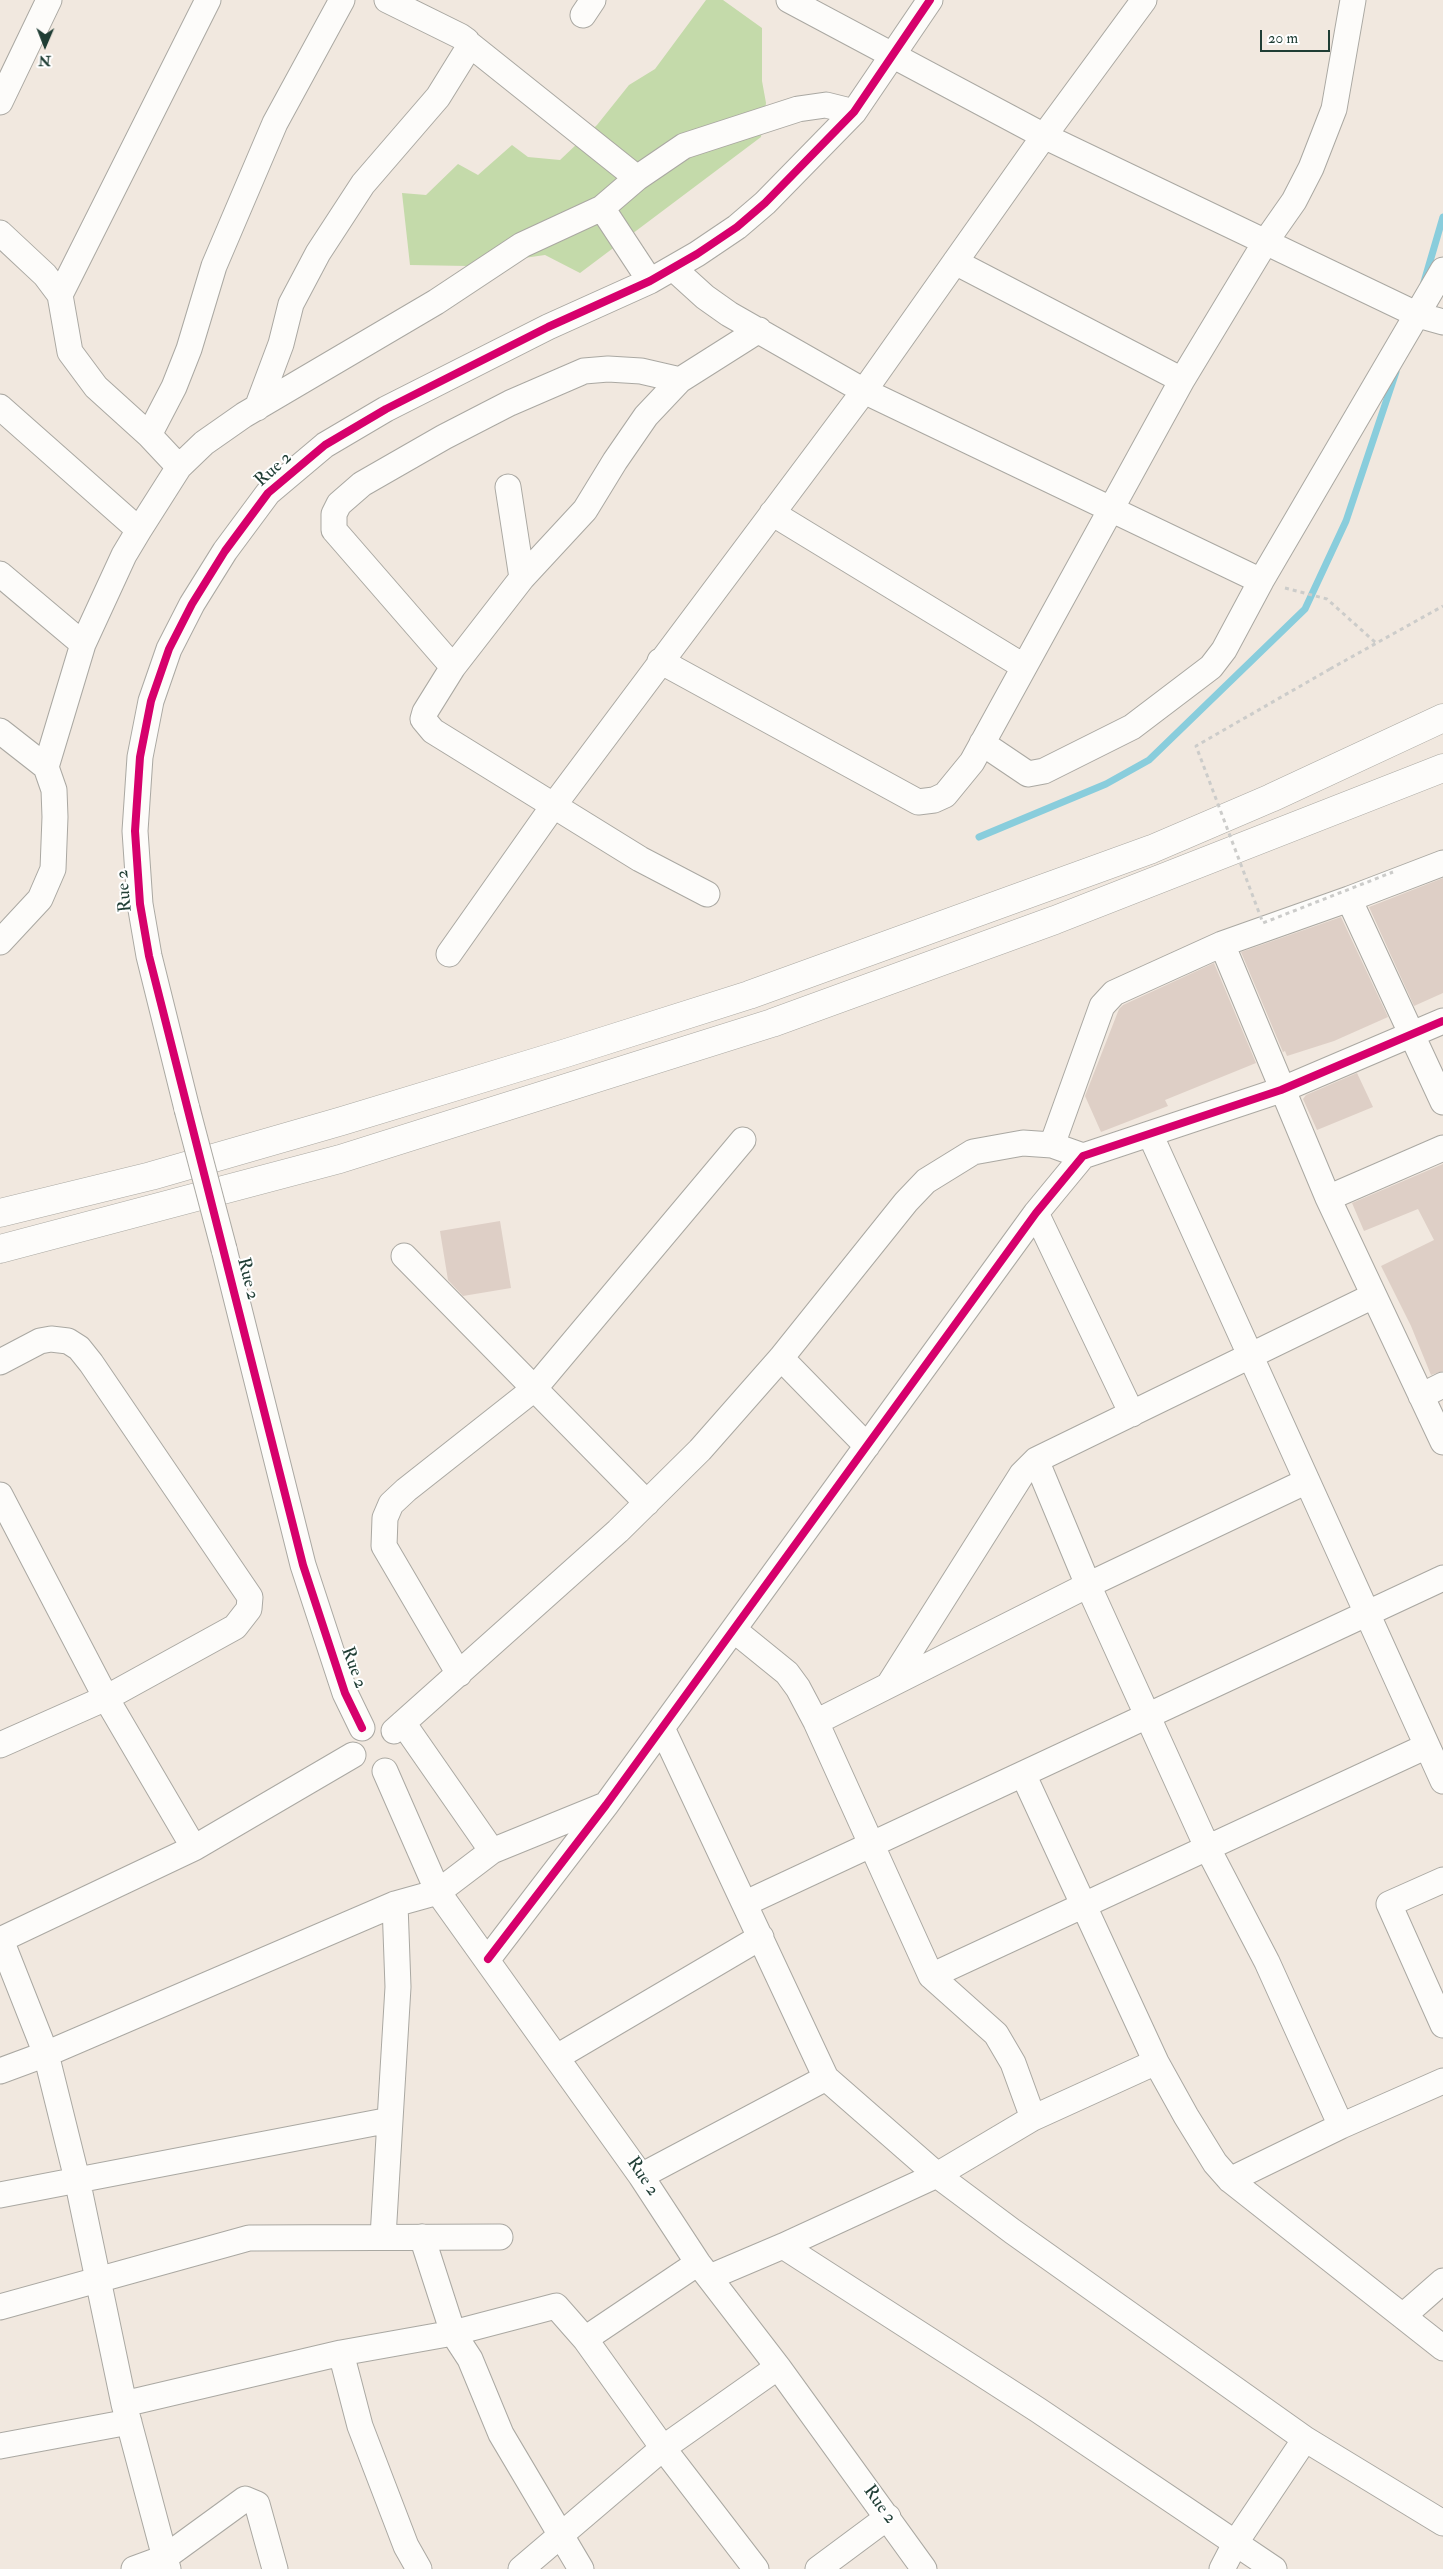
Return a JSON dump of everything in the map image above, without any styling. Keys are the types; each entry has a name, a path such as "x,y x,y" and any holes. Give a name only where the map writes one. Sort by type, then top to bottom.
{"highway":[{"path":"0,1213 151,1176 342,1121 749,995 1152,849 1271,798 1443,718"},
{"path":"0,1249 340,1159 772,1023 1055,920 1443,768"}],"street":[{"path":"0,102 50,0"},
{"path":"60,295 208,0"},
{"path":"149,434 174,387 189,349 214,266 275,123 342,0"},
{"path":"387,0 460,36 637,178"},
{"path":"789,0 1044,136 1266,240 1418,315 1443,322"},
{"path":"448,954 660,661 864,391 1044,136 1144,0"},
{"path":"660,661 918,802 934,800 945,795 972,762 1023,666 1182,380 1266,240 1294,201 1311,168 1334,109 1353,0"},
{"name":"Rue 2","path":"362,1728 345,1693 303,1565 149,956 140,904 135,831 140,757 150,701 168,649 192,604 225,551 268,493 325,445 403,400 548,327 650,280 673,268 737,227 765,203 854,112 924,4"},
{"path":"258,408 281,344 291,304 318,253 363,184 438,97 467,51 468,43"},
{"path":"46,767 83,644 124,555 179,467 204,443 258,408 436,302 522,246 602,208 637,178 684,146 798,109 826,105 854,112"},
{"path":"602,208 650,280"},
{"path":"0,233 45,275 60,295 70,352 96,387 149,434 179,467"},
{"path":"955,262 1182,380"},
{"path":"673,268 705,297 864,391 1261,581"},
{"path":"982,743 1028,774 1044,772 1132,727 1211,667 1224,650 1261,581 1443,270"},
{"path":"708,894 640,859 426,725 423,719 425,712 453,668 522,578 585,510 615,461 646,416 680,380 759,330"},
{"path":"453,668 334,530 334,514 339,504 362,484 444,437 510,403 584,372 608,369 641,370 680,380"},
{"path":"0,408 140,530"},
{"path":"508,487 522,578"},
{"path":"772,513 1023,666"},
{"path":"0,574 83,644"},
{"path":"0,731 46,767 54,790 56,817 53,869 40,899 4,932"},
{"path":"1052,1145 1102,1006 1114,993 1222,944 1443,863"},
{"path":"1349,899 1413,1032 1443,1102"},
{"path":"1222,944 1328,1198 1373,1296 1432,1391 1443,1442"},
{"path":"488,1959 606,1804 734,1630 1036,1213 1083,1156 1282,1090 1443,1020"},
{"path":"1150,1134 1443,1781"},
{"path":"460,1674 384,1546 385,1518 391,1504 406,1490 534,1389 743,1140"},
{"path":"399,1727 647,1504 700,1450 782,1358 906,1202 926,1181 973,1152 1023,1143 1052,1145 1083,1156"},
{"path":"1328,1198 1443,1148"},
{"path":"1036,1213 1132,1414"},
{"path":"404,1256 647,1504"},
{"path":"890,1683 1022,1474 1036,1460 1373,1296"},
{"path":"0,1362 40,1341 51,1339 68,1341 79,1348 250,1597 249,1609 244,1619 235,1627 106,1698 0,1745"},
{"path":"782,1358 867,1446"},
{"path":"1036,1460 1088,1585 1207,1847 1267,1962 1341,2126"},
{"path":"816,1722 890,1683 1088,1585 1307,1481"},
{"path":"0,1495 106,1698 194,1848"},
{"path":"746,1903 1443,1578"},
{"path":"734,1630 787,1673 798,1688 816,1722 931,1976 996,2034 1013,2063 1033,2118"},
{"path":"399,1727 401,1745 398,1761 385,1771 369,1771 362,1768 353,1755 354,1737 362,1728 373,1724 399,1727 492,1851"},
{"path":"662,1728 746,1903 826,2078 937,2175 1305,2439 1443,2523"},
{"path":"931,1976 1427,1746"},
{"path":"166,2564 127,2413 77,2179 46,2054 1,1940 194,1848 353,1755"},
{"name":"Rue 2","path":"385,1771 438,1892 488,1959 641,2176 704,2270 778,2367 924,2569"},
{"path":"1023,1774 1156,2062 1202,2143 1230,2180 1443,2348"},
{"path":"0,2071 46,2054 395,1904 438,1892 492,1851 606,1804"},
{"path":"1443,1880 1389,1904 1443,2025"},
{"path":"383,2238 398,1987 395,1904"},
{"path":"557,2057 761,1937"},
{"path":"585,2338 704,2270 783,2246 937,2175 1033,2118 1156,2062"},
{"path":"641,2176 826,2078"},
{"path":"1230,2180 1341,2126 1443,2081"},
{"path":"0,2195 390,2120"},
{"path":"422,2237 453,2333 470,2359 501,2434 560,2536 582,2569"},
{"path":"0,2307 98,2278 249,2238 500,2237"},
{"path":"783,2246 1236,2542 1274,2569"},
{"path":"1403,2316 1443,2281"},
{"path":"0,2446 127,2413 341,2353 453,2333 556,2306 585,2338 663,2448 756,2569"},
{"path":"341,2353 360,2426 406,2546 419,2569"},
{"path":"521,2569 663,2448 778,2367"},
{"path":"1222,2569 1236,2542 1305,2439"},
{"path":"134,2569 166,2564 245,2499 257,2504 275,2569"},
{"path":"818,2569 888,2517"}],"path":[{"path":"1261,581 1327,599 1376,643"},
{"path":"1393,872 1263,923 1196,746 1443,606"}],"green space":[{"path":"706,0 723,0 762,28 762,81 766,103 761,137 580,273 545,255 468,266 410,265 402,193 426,195 458,164 478,175 512,145 528,157 560,160 597,125 629,85 655,69"}],"building":[{"path":"1443,878 1443,993 1414,1006 1369,907"},
{"path":"1341,917 1388,1017 1334,1041 1287,1056 1285,1051 1283,1052 1241,952"},
{"path":"1214,963 1256,1063 1165,1100 1168,1106 1101,1132 1085,1096 1119,1009 1123,1005"},
{"path":"1357,1073 1373,1107 1317,1130 1303,1099 1306,1095"},
{"path":"1443,1164 1443,1371 1431,1375 1411,1326 1381,1266 1434,1240 1418,1209 1364,1231 1352,1203"},
{"path":"500,1221 511,1288 463,1296 448,1280 440,1231"}],"waterway":[{"path":"1424,282 1443,217"},
{"path":"979,837 1106,784 1149,760 1305,609 1346,521 1396,372"}],"cycle path":[{"path":"362,1728 345,1693 303,1565 149,956 140,904 135,831 140,757 151,701 169,649 192,604 225,551 268,493 325,445 386,409 548,327 650,281 697,254 737,227 765,203 854,112 930,0"},
{"path":"488,1959 606,1805 1036,1213 1083,1156 1281,1090 1443,1021"}]}
